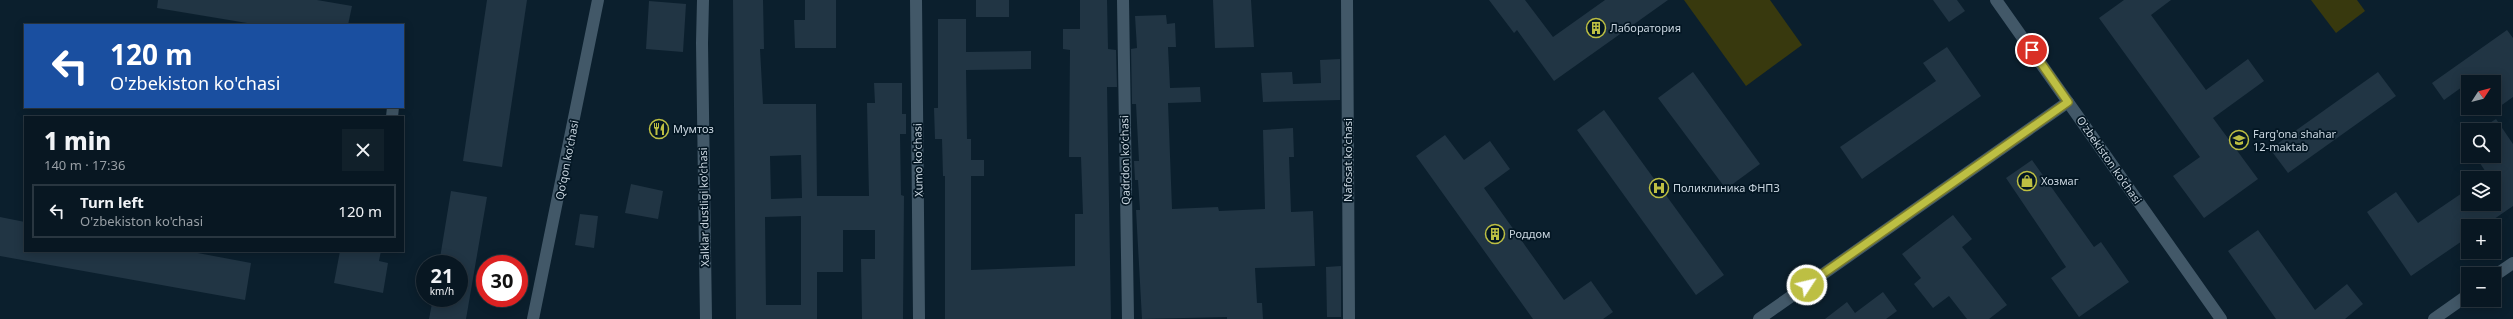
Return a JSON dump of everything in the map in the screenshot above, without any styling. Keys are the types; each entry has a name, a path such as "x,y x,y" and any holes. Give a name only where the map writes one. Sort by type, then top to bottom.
{"street":[{"name":"Qoʻqon koʻchasi","path":"533,319 598,0"},
{"name":"Xalklar dustligi ko'chasi","path":"703,0 702,43 706,319"},
{"name":"Xumo ko'chasi","path":"916,0 920,319"},
{"name":"Qadrdon koʻchasi","path":"1123,0 1128,319"},
{"name":"Nafosat ko'chasi","path":"1347,0 1349,319"},
{"name":"O'zbekiston ko'chasi","path":"1996,0 2221,319"},
{"path":"1759,319 2068,102"},
{"path":"2501,271 2513,263"},
{"path":"2434,319 2461,300"}],"shaded area":[{"path":"1684,0 1770,0 1802,45 1746,86"},
{"path":"2311,0 2357,0 2365,11 2336,33"}],"building":[{"path":"158,0 317,0 352,6 348,24 253,24 157,8"},
{"path":"487,0 527,0 502,167 463,161"},
{"path":"733,0 763,0 764,49 760,49 763,104 816,104 817,196 869,196 867,103 875,103 874,83 902,83 902,114 906,114 906,134 900,134 901,195 904,196 903,319 862,319 861,259 875,259 875,230 843,230 843,272 817,272 817,319 736,319","holes":["801,155 802,198 771,199 770,156","801,216 801,305 766,305 765,217"]},
{"path":"805,0 836,0 836,48 795,48 794,20 805,20"},
{"path":"976,0 1009,0 1009,17 976,17"},
{"path":"1080,0 1107,0 1108,49 1116,50 1117,87 1107,87 1111,319 945,319 945,176 943,176 942,139 935,139 934,108 938,108 938,19 966,19 966,52 1031,51 1031,69 966,70 967,139 971,139 971,160 984,160 984,176 971,176 971,270 1075,266 1075,214 1083,214 1081,157 1069,157 1070,50 1063,49 1063,29 1080,29"},
{"path":"1213,0 1251,0 1254,47 1215,48"},
{"name":"Лаборатория","path":"1489,0 1525,0 1553,37 1605,0 1668,0 1554,81 1517,30 1514,33"},
{"path":"1933,0 1957,0 1965,11 1949,22"},
{"path":"2124,0 2171,0 2151,15 2206,90 2248,59 2264,81 2213,118 2258,179 2204,218 2173,176 2200,157 2099,18"},
{"path":"649,1 686,4 683,52 646,49"},
{"path":"1166,15 1167,24 1175,23 1176,47 1168,47 1170,88 1200,87 1201,102 1168,103 1172,209 1218,207 1219,211 1265,209 1263,130 1293,128 1294,157 1289,157 1291,212 1313,211 1315,266 1255,268 1257,303 1262,303 1263,319 1227,319 1227,317 1142,319 1136,210 1140,210 1138,180 1135,180 1134,161 1139,161 1136,104 1132,104 1131,49 1137,48 1135,16"},
{"path":"2507,30 2513,38 2513,97 2501,106 2501,75 2461,75 2461,88 2444,100 2432,83"},
{"path":"1947,47 1981,96 1862,179 1840,147 1936,81 1923,63"},
{"path":"1340,59 1340,100 1263,102 1261,73 1292,72 1293,84 1321,83 1320,60"},
{"path":"1693,72 1760,164 1726,189 1658,98"},
{"path":"2378,72 2396,96 2288,173 2270,149"},
{"path":"1604,110 1724,275 1696,295 1577,130"},
{"path":"2496,119 2499,123 2490,123"},
{"path":"2501,126 2513,144 2513,206 2494,219 2461,219 2461,242 2411,276 2367,212 2396,192 2418,223 2461,194 2461,211 2501,211 2501,171 2485,171 2480,163 2501,163"},
{"name":"Роддом","path":"1445,135 1464,160 1490,141 1510,169 1484,188 1564,300 1591,281 1613,312 1603,319 1533,319 1416,156"},
{"path":"2032,160 2094,247 2101,242 2129,282 2079,317 2051,278 2066,267 2006,178"},
{"path":"631,184 663,191 658,219 625,213"},
{"path":"451,191 487,197 466,319 429,319 431,307 468,307 468,255 440,255"},
{"path":"580,214 598,216 594,248 575,245"},
{"path":"1953,215 1972,239 1962,247 2007,305 1989,319 1967,319 1949,296 1933,308 1914,284 1921,278 1902,254"},
{"path":"0,217 24,222 24,252 192,252 251,263 245,300 0,256"},
{"path":"2258,230 2315,310 2347,284 2363,304 2345,319 2276,319 2228,251"},
{"path":"340,252 381,252 379,261 388,263 383,293 334,283"},
{"path":"1341,266 1341,317 1327,317 1326,267"},
{"path":"1883,292 1897,311 1886,319 1825,319 1847,302 1855,313"}],"place":[{"name":"Лаборатория","path":"1596,28"},
{"name":"Mумтоз","path":"659,129"},
{"name":"Farg'ona shahar 12-maktab","path":"2239,140"},
{"name":"Хозмаг","path":"2027,181"},
{"name":"Поликлиника ФНПЗ","path":"1659,188"},
{"name":"Роддом","path":"1495,234"}],"route":[{"path":"1807,285 2068,102 2032,50"}]}
